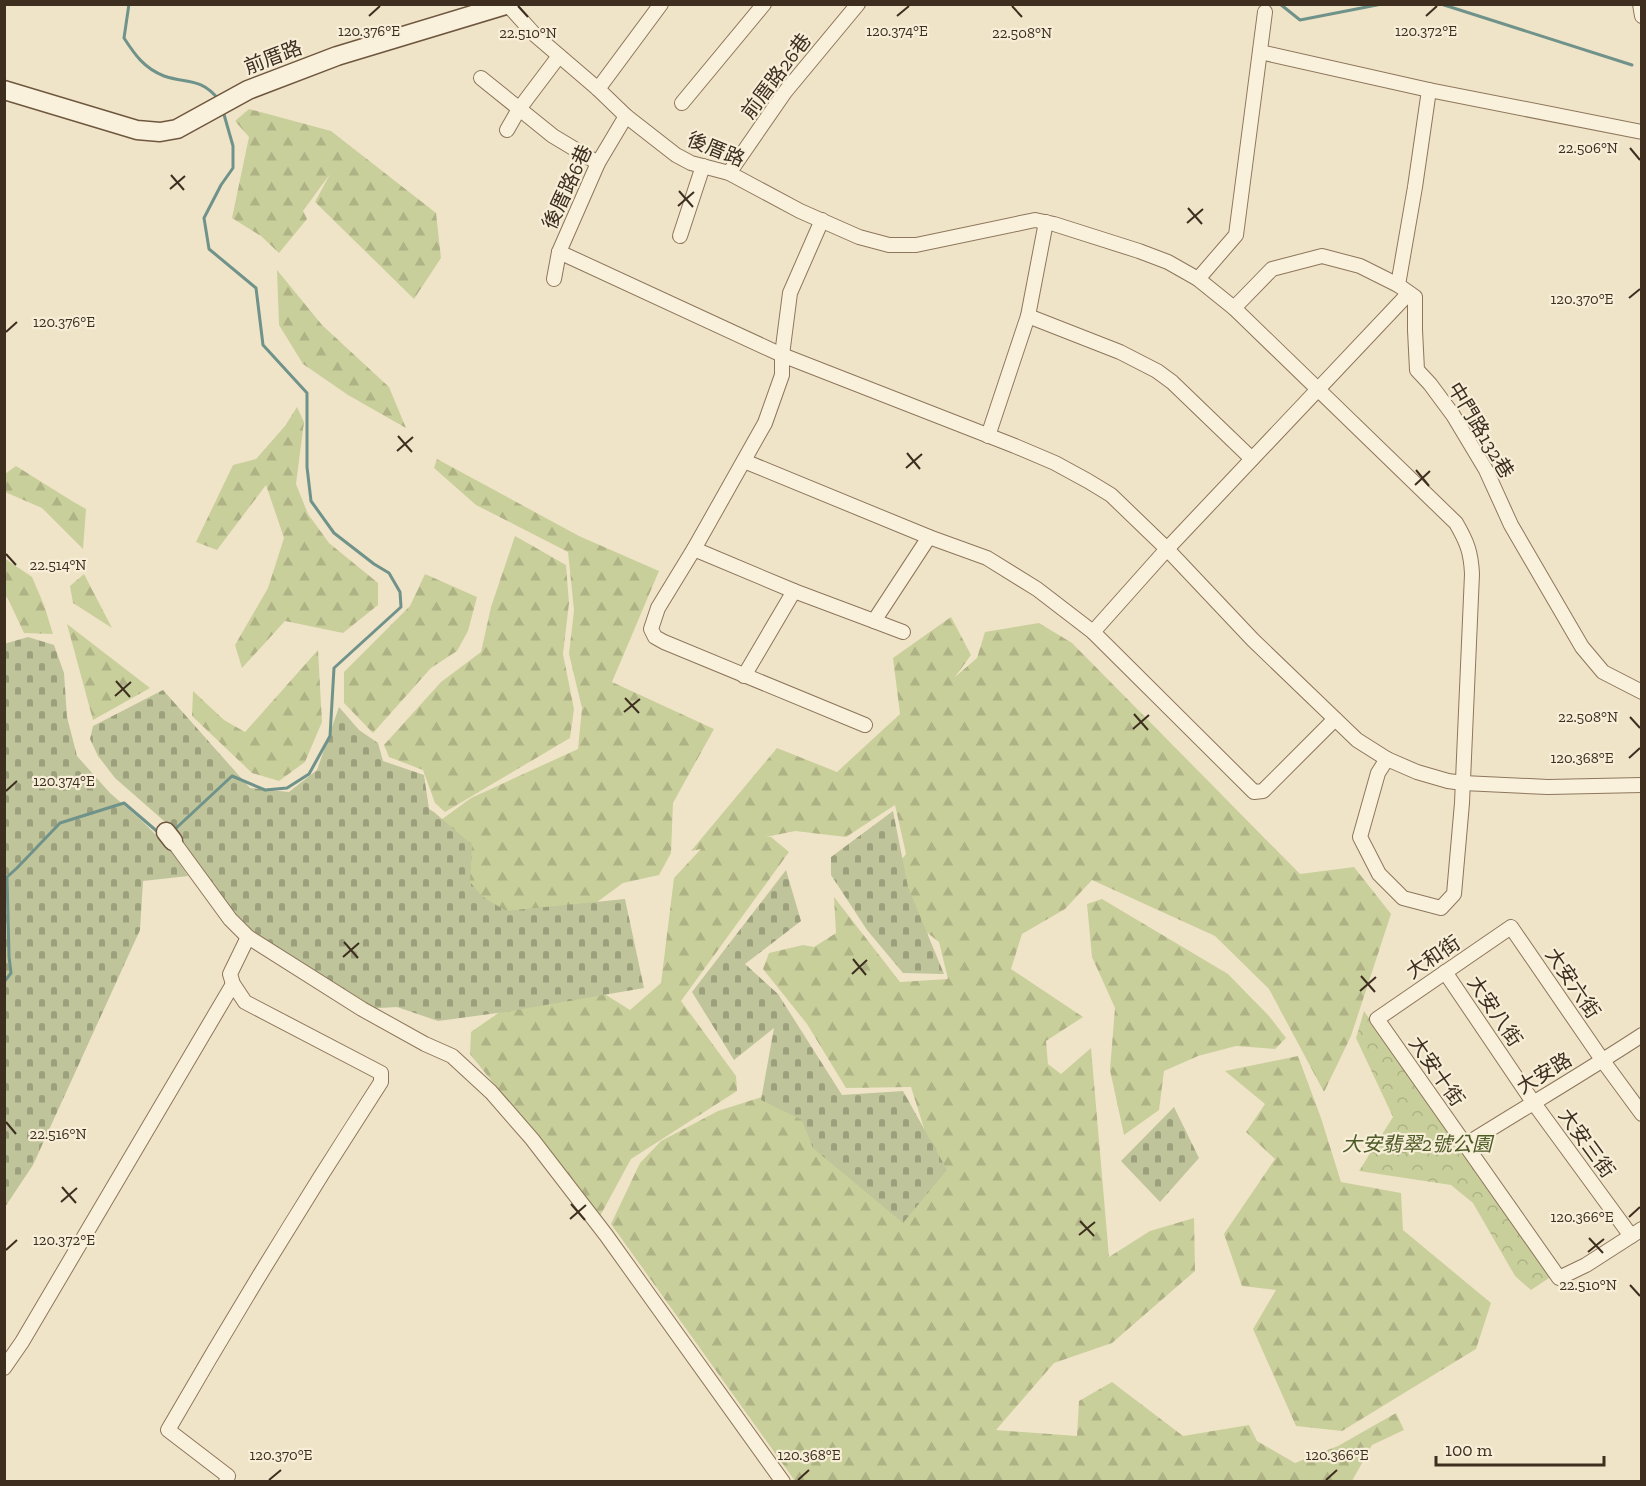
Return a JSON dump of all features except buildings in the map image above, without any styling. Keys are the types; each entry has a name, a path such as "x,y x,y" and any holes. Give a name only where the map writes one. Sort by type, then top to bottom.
{"street":[{"path":"597,89 661,4"},
{"path":"682,103 764,4"},
{"name":"前厝路26巷","path":"729,173 785,92 858,4"},
{"path":"1640,4 1641,16"},
{"name":"後厝路","path":"508,5 535,35 626,116 676,155 691,163 729,173 800,211 859,237 890,245 916,245 1035,220 1046,222"},
{"name":"前厝路","path":"4,90 137,130 160,132 177,129 226,100 248,90 338,56 508,5"},
{"path":"1198,279 1236,235 1265,12"},
{"path":"1260,52 1429,90 1641,132"},
{"path":"507,130 519,109 559,56"},
{"path":"481,78 565,145 598,163"},
{"path":"1093,632 1167,549 1318,390 1403,289 1429,90"},
{"name":"後厝路6巷","path":"554,279 559,252 598,163 626,116"},
{"path":"680,236 704,166"},
{"path":"822,220 790,293 782,355 782,375 765,423 658,608 651,629 655,637 663,642 865,725"},
{"path":"988,436 1028,316 1046,222 1168,262 1198,279 1234,308 1456,523 1466,539 1471,555 1472,574 1463,783 1454,894 1441,908 1403,898 1379,874 1360,837 1378,773 1387,759"},
{"path":"559,252 782,355 1055,463 1111,495 1167,549 1253,640 1335,719 1357,740 1387,759 1417,772 1463,783 1548,787 1641,785"},
{"path":"1234,308 1272,269 1322,256 1360,266 1403,289"},
{"name":"中門路132巷","path":"1403,289 1415,297 1417,370 1454,415 1486,470 1511,525 1582,647 1603,672 1641,692"},
{"path":"1028,316 1120,352 1157,371 1172,382 1252,459"},
{"path":"744,461 929,537 987,558 1037,589 1093,632 1254,792 1263,791 1335,719"},
{"path":"874,621 929,537"},
{"path":"694,549 794,591 903,632"},
{"path":"744,676 794,591"},
{"path":"169,837 230,919 248,937 362,1009 425,1044 452,1056 491,1092 532,1140 606,1235 783,1482"},
{"name":"大和街","path":"1377,1019 1511,927"},
{"name":"大安六街","path":"1511,927 1641,1114"},
{"path":"226,1482 228,1476 168,1430 219,1341 324,1169 381,1082 381,1072 245,1002 233,984 230,974 248,937"},
{"name":"大安八街","path":"1444,972 1533,1102"},
{"path":"4,1368 34,1322 233,984"},
{"name":"大安十街","path":"1377,1019 1559,1278 1586,1265 1636,1232"},
{"name":"大安路","path":"1466,1145 1641,1035"},
{"name":"大安三街","path":"1533,1102 1636,1232"}],"green space":[{"path":"249,109 331,131 436,213 441,258 414,299 315,202 330,174 303,211 307,219 279,253 261,236 232,218 249,137 235,121"},
{"path":"277,270 322,325 389,387 406,428 348,395 303,364 279,325"},
{"path":"297,407 304,422 296,484 308,514 329,543 378,583 378,605 343,633 285,621 242,668 235,645 268,588 284,538 266,485 217,550 196,542 233,465 256,459 285,426"},
{"path":"437,459 579,536 659,571 612,682 714,729 673,803 671,853 659,875 623,883 522,957 423,833 471,798 578,749 582,708 569,654 574,610 568,552 476,505 434,468"},
{"path":"16,466 86,509 83,549 42,508 5,492 5,474"},
{"path":"515,536 566,565 569,603 563,654 574,709 570,738 445,812 435,803 423,770 389,757 384,745 441,682 481,652 491,607"},
{"path":"4,558 32,577 53,634 24,633 5,595"},
{"path":"84,574 112,628 73,603 70,586"},
{"path":"425,574 477,597 468,631 457,651 431,668 373,733 344,703 344,672 410,606"},
{"path":"951,617 971,655 955,677 977,658 985,632 1039,623 1072,643 1300,874 1354,867 1391,914 1351,1036 1324,1092 1269,989 1215,936 1092,880 1065,909 1022,934 1011,969 1083,1017 1046,1041 1048,1064 1061,1074 1091,1048 1109,1257 1150,1231 1194,1218 1195,1271 1112,1343 1054,1363 996,1430 1077,1436 1079,1401 1112,1382 1183,1436 1249,1425 1257,1441 1295,1463 1338,1446 1396,1413 1404,1430 1372,1445 1352,1481 795,1481 611,1224 640,1163 661,1141 718,1111 784,1090 932,1154 911,1087 846,1088 807,1024 763,969 769,953 803,945 814,947 836,933 834,897 900,982 948,979 939,942 911,920 894,868 906,854 895,805 846,837 795,831 766,837 771,837 789,852 681,1001 736,1076 737,1091 631,1159 600,1216 470,1054 471,1032 563,968 630,1010 661,983 674,878 701,849 691,851 777,748 837,772 900,714 893,658"},
{"path":"67,624 150,688 93,720"},
{"path":"28,637 54,645 64,673 67,717 77,756 110,793 170,849 188,876 143,881 140,930 33,1165 5,1207 4,644"},
{"path":"318,650 322,722 305,762 279,781 252,773 192,716 193,691 224,720 245,732"},
{"path":"163,690 250,788 289,792 317,770 339,707 359,730 378,743 383,761 424,775 429,809 472,845 470,882 483,897 506,911 625,899 644,988 438,1021 397,1007 362,1009 235,925 171,827 115,778 98,756 90,739 93,726"},
{"path":"893,811 908,887 944,974 903,973 867,930 831,875 831,857"},
{"path":"786,870 801,921 745,964 778,994 842,1095 903,1091 947,1170 903,1223 813,1148 802,1120 761,1100 774,1028 734,1060 692,992"},
{"path":"1102,899 1228,974 1269,1016 1286,1038 1275,1049 1236,1046 1198,1056 1164,1071 1159,1110 1124,1135 1110,1070 1115,1008 1092,957 1087,904"},
{"name":"大安翡翠2號公園","path":"1364,1011 1552,1276 1531,1290 1515,1276 1473,1203 1451,1185 1359,1171 1393,1117 1356,1038"},
{"path":"1298,1056 1341,1182 1401,1193 1403,1230 1491,1303 1476,1349 1342,1431 1296,1426 1253,1329 1276,1290 1242,1286 1224,1234 1275,1159 1246,1132 1265,1104 1225,1071"},
{"path":"1174,1107 1199,1158 1160,1202 1121,1161"}],"waterway":[{"path":"129,4 124,38 141,60 164,76 200,84 219,100"},
{"path":"1280,4 1300,20 1382,4"},
{"path":"1441,4 1632,65"},
{"path":"173,831 232,776 265,790 287,788 309,774 330,736 334,668 401,607 400,592 389,573 334,533 311,501 307,467 307,393 263,345 256,288 209,249 204,218 221,185 233,168 233,146 223,111"},
{"path":"4,982 11,973 7,877 60,823 124,803 159,833"}]}
